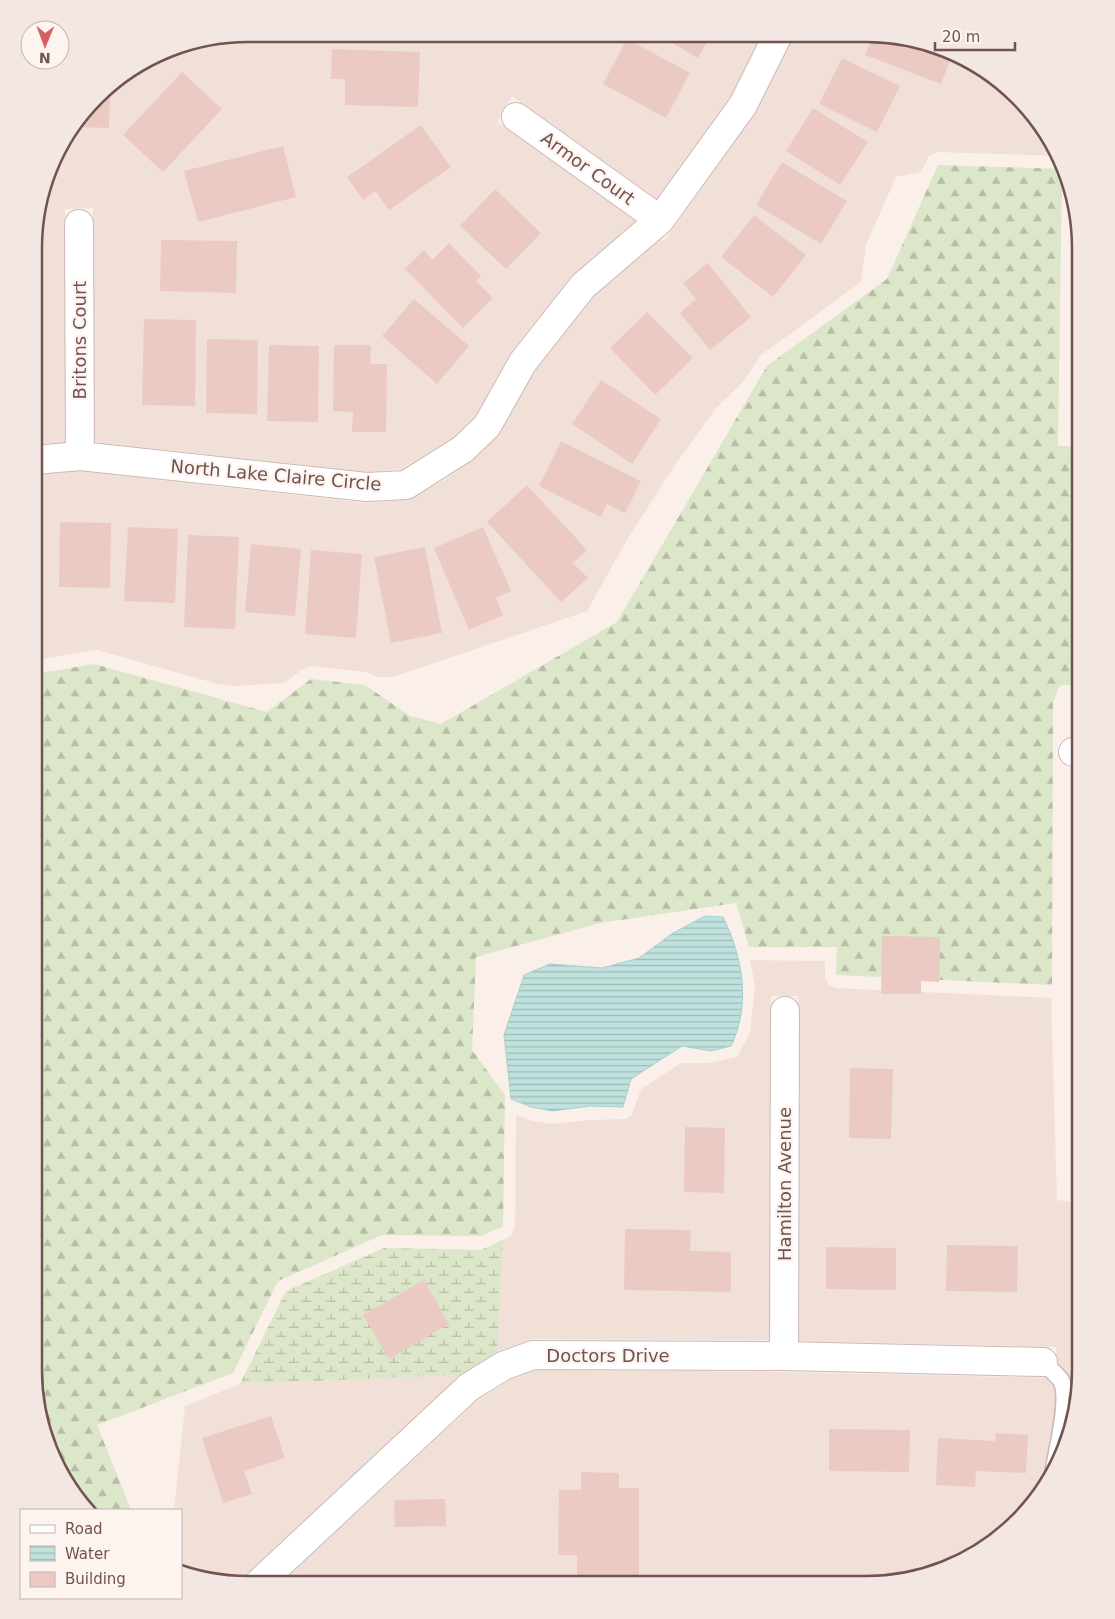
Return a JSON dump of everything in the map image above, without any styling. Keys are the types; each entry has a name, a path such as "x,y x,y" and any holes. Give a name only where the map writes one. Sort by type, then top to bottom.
{"street":[{"name":"North Lake Claire Circle","path":"42,459 80,456 367,487 406,484 463,449 487,426 523,362 583,286 660,220 743,105 774,42"},
{"name":"Armor Court","path":"516,117 660,220"},
{"name":"Britons Court","path":"79,224 80,456"},
{"name":"Hamilton Avenue","path":"784,1356 785,1012"},
{"name":"Doctors Drive","path":"267,1576 469,1388 503,1366 533,1355 784,1356 1043,1362"}],"lane":[{"path":"1043,1362 1060,1379 1064,1389 1064,1404 1057,1449"}],"shaded area":[{"path":"248,42 759,42 732,97 657,199 512,96 497,122 636,221 573,275 512,351 476,416 455,436 402,469 368,472 93,442 93,208 65,209 66,442 42,444 42,248 46,208 58,170 77,134 103,103 123,85 145,70 182,53 208,46"},
{"path":"790,42 866,42 907,46 945,58 970,70 992,85 1030,123 1050,156 938,152 929,156 921,172 896,177 866,245 861,282 761,355 744,381 716,408 675,465 628,538 587,611 393,677 377,677 366,672 312,666 304,668 285,683 233,686 218,684 97,650 42,659 42,474 79,471 366,503 407,500 446,479 470,462 496,438 534,371 593,297 661,239 664,241 755,113"},
{"path":"750,960 825,961 825,978 829,985 836,988 1051,998 1057,1200 1072,1202 1072,1384 1069,1411 1062,1437 1045,1474 1030,1496 992,1534 970,1549 933,1566 893,1575 289,1576 477,1401 509,1380 535,1370 783,1372 1056,1378 1056,1347 797,1341 798,996 771,996 770,1340 533,1339 497,1352 503,1240 511,1236 515,1226 516,1115 529,1120 551,1124 626,1119 632,1115 641,1089 681,1063 709,1063 737,1057 750,1033 755,986"},
{"path":"461,1375 245,1576 235,1576 208,1573 182,1566 182,1509 174,1509 185,1406 240,1384"}],"green space":[{"path":"938,165 1056,169 1062,182 1058,446 1072,447 1072,685 1060,685 1053,702 1052,985 836,975 837,947 749,947 736,903 600,923 476,957 472,1050 505,1095 503,1226 481,1236 382,1235 278,1281 233,1373 97,1425 131,1509 97,1509 70,1474 53,1437 46,1411 42,1370 42,673 94,664 267,712 311,679 365,685 410,716 441,724 617,622 767,366 887,279"},
{"path":"503,1240 497,1352 461,1375 240,1384 286,1291 384,1248 481,1250"}],"water":[{"path":"705,916 723,917 736,948 740,965 743,998 737,1030 731,1046 711,1051 682,1046 631,1079 623,1107 590,1106 553,1111 531,1107 511,1099 504,1035 524,975 550,964 602,968 639,958 673,933"}],"building":[{"path":"625,42 633,42 690,73 666,118 603,84"},
{"path":"670,42 707,42 698,58"},
{"path":"870,42 907,46 933,53 950,60 941,84 865,55"},
{"path":"332,49 420,52 418,107 345,105 345,79 331,79"},
{"path":"842,58 900,86 877,132 819,104"},
{"path":"182,72 222,109 163,172 123,135"},
{"path":"110,97 109,128 82,127"},
{"path":"813,108 868,142 840,185 786,151"},
{"path":"421,125 451,167 389,210 375,191 363,200 347,177"},
{"path":"283,146 296,197 198,222 184,171"},
{"path":"782,162 847,201 821,244 756,205"},
{"path":"495,189 541,233 506,269 460,226"},
{"path":"754,215 806,255 773,297 721,257"},
{"path":"161,240 237,241 236,293 160,291"},
{"path":"449,243 481,276 476,281 493,298 463,328 405,269 424,250 432,260"},
{"path":"708,263 751,317 710,350 680,313 696,299 683,283"},
{"path":"414,299 469,346 437,384 382,336"},
{"path":"647,312 693,358 655,395 610,348"},
{"path":"144,319 196,320 195,406 142,405"},
{"path":"207,339 258,340 257,414 206,413"},
{"path":"269,345 319,346 318,422 267,421"},
{"path":"334,345 371,345 370,364 387,364 386,432 352,432 353,412 333,411"},
{"path":"601,380 661,419 632,464 572,424"},
{"path":"561,441 641,481 625,513 607,504 601,517 539,486"},
{"path":"527,485 587,550 573,563 588,578 561,602 487,522"},
{"path":"60,522 111,523 110,588 59,587"},
{"path":"128,527 178,529 175,603 124,601"},
{"path":"483,527 511,591 496,598 503,615 469,630 434,548"},
{"path":"188,535 239,537 235,629 184,627"},
{"path":"251,544 301,549 295,616 245,612"},
{"path":"425,547 442,633 391,643 374,557"},
{"path":"311,550 362,554 356,638 305,634"},
{"path":"882,936 940,937 939,982 921,981 921,994 881,994"},
{"path":"850,1068 893,1069 891,1139 849,1138"},
{"path":"685,1127 725,1128 724,1193 684,1192"},
{"path":"625,1229 691,1230 690,1251 731,1252 731,1292 624,1290"},
{"path":"947,1245 1018,1246 1017,1292 946,1291"},
{"path":"826,1247 896,1248 896,1290 826,1289"},
{"path":"424,1280 449,1324 389,1359 363,1315"},
{"path":"271,1416 285,1458 244,1471 252,1494 223,1503 202,1438"},
{"path":"829,1429 910,1430 909,1472 829,1471"},
{"path":"996,1433 1028,1435 1026,1473 976,1471 975,1487 936,1485 938,1438 995,1441"},
{"path":"581,1472 619,1473 619,1488 639,1488 639,1576 577,1576 577,1555 558,1555 559,1490 581,1490"},
{"path":"445,1499 446,1526 395,1527 394,1500"}]}
